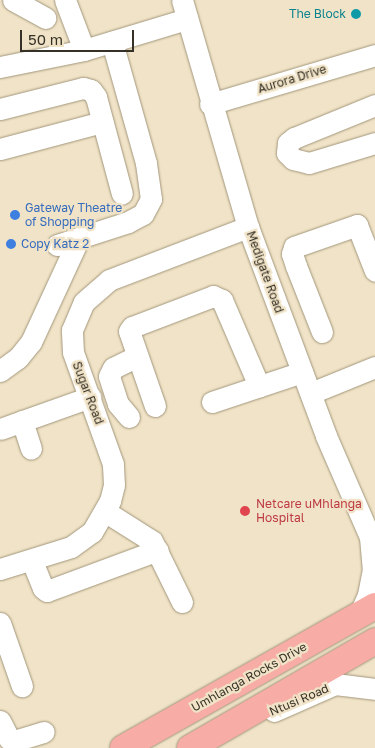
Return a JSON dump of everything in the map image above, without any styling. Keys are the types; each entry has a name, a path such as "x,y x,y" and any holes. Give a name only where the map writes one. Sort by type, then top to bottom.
{"main road":[{"name":"Umhlanga Rocks Drive","path":"123,748 367,611"},
{"path":"190,748 375,641"}],"street":[{"path":"13,0 45,18"},
{"path":"65,0 84,50"},
{"path":"0,67 84,50 112,42 184,9"},
{"name":"Medigate Road","path":"184,9 210,104 248,228 302,372 372,540 372,569 367,611"},
{"path":"57,245 143,214 151,199 146,163 112,42"},
{"name":"Aurora Drive","path":"210,104 375,55"},
{"path":"0,109 88,88 94,93 122,194"},
{"path":"375,105 294,138 288,142 287,153 293,159 309,163 375,143"},
{"path":"0,149 102,122"},
{"path":"322,332 296,266 292,250 299,244 354,225 361,230 375,271"},
{"name":"Sugar Road","path":"0,569 32,561 83,540 106,512 114,484 113,464 90,397 75,362 72,343 78,312 89,295 122,274 248,228"},
{"path":"0,371 18,358 31,342 79,238"},
{"path":"266,277 296,266"},
{"path":"156,406 128,336 132,327 217,296 222,300 259,386"},
{"path":"129,417 118,404 109,376 113,368 136,357"},
{"path":"311,394 375,367"},
{"path":"212,402 302,372"},
{"path":"0,429 90,397"},
{"path":"22,421 31,449"},
{"path":"106,512 146,535 158,550 182,602"},
{"path":"32,561 43,588 48,591 158,550"},
{"path":"0,623 22,686"},
{"name":"Ntusi Road","path":"223,728 263,715 335,684 375,689"},
{"path":"0,721 12,740 44,732"}],"place":[{"name":"The Block","path":"356,14"},
{"name":"Gateway Theatre of Shopping","path":"15,215"},
{"name":"Copy Katz 2","path":"11,244"},
{"name":"Netcare uMhlanga Hospital","path":"245,511"}]}
